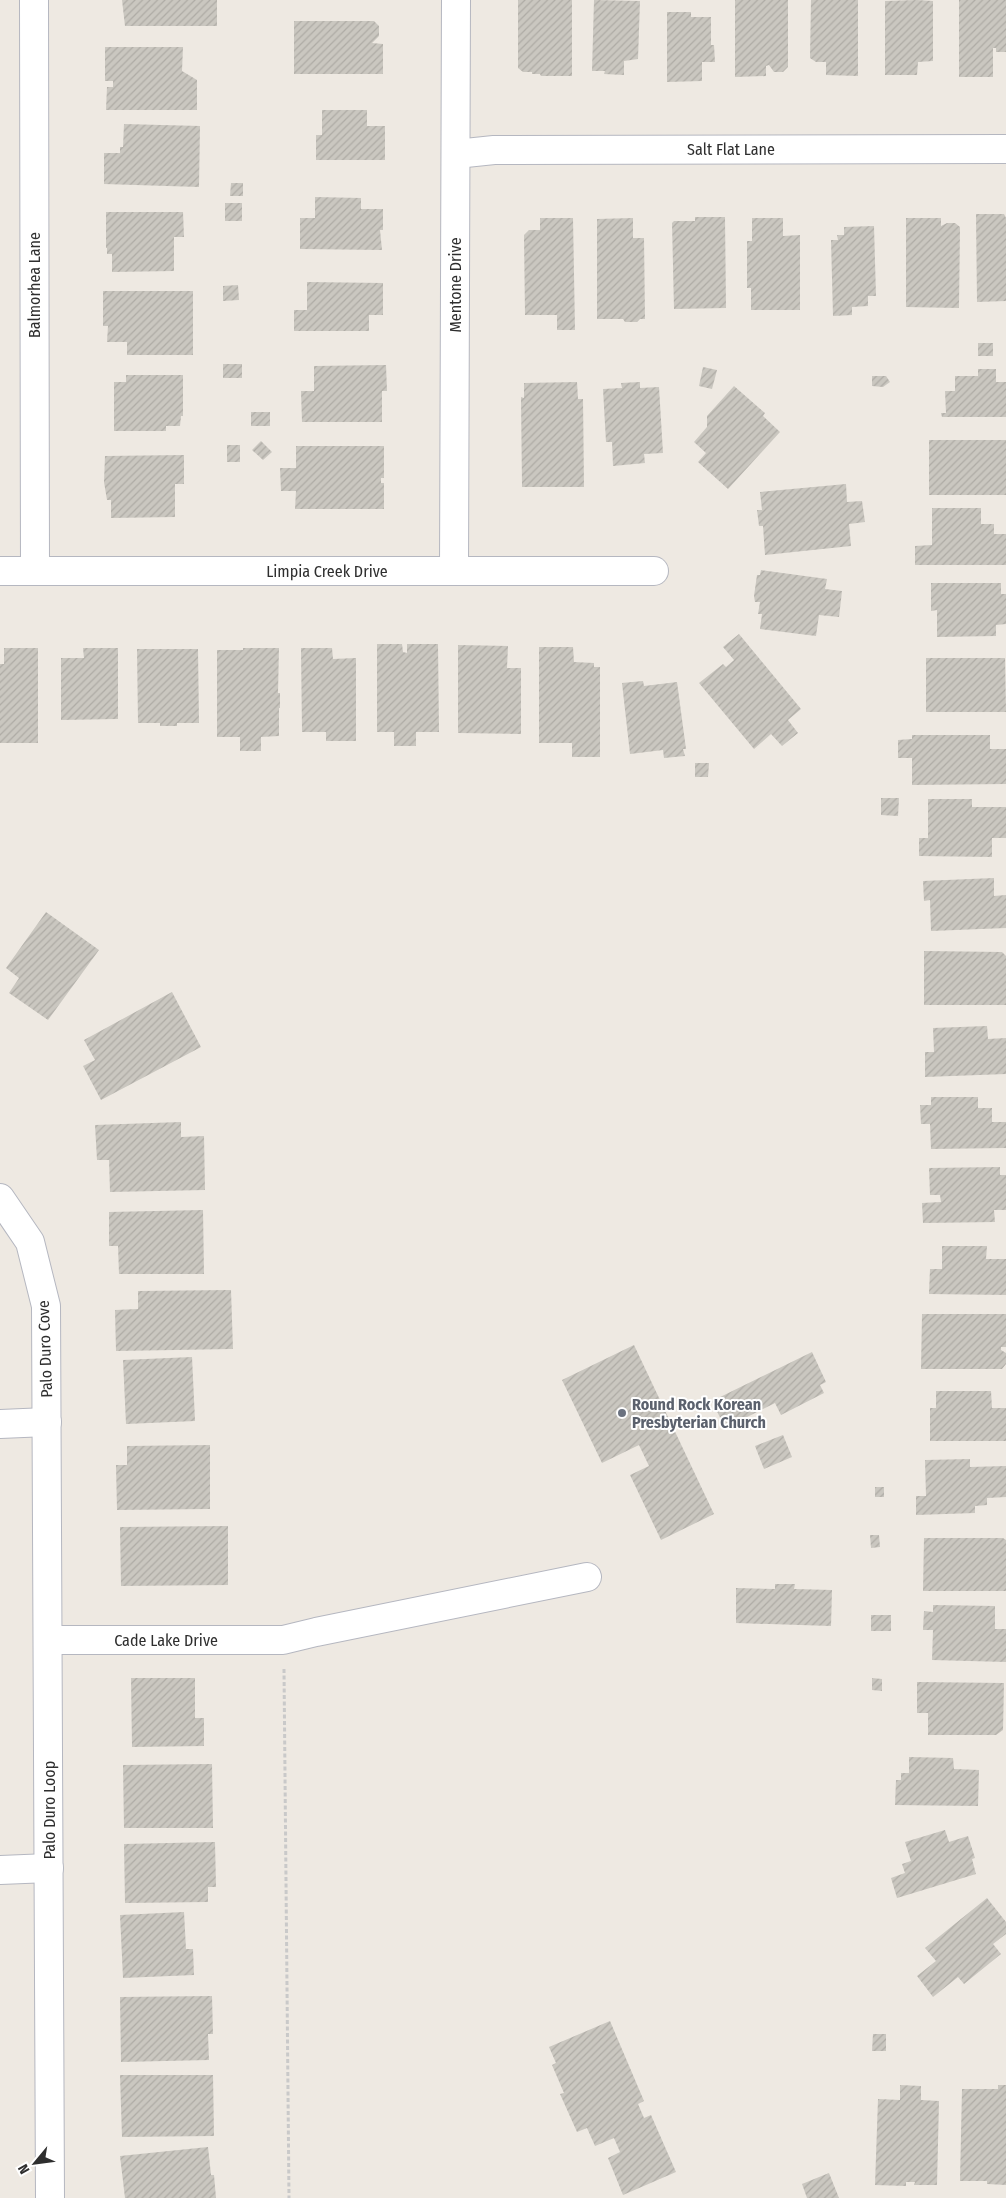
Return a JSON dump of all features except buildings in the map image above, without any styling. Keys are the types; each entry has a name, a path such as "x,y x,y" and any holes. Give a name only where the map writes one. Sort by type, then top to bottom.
{"street":[{"name":"Balmorhea Lane","path":"34,0 35,570"},
{"name":"Mentone Drive","path":"454,571 456,0"},
{"name":"Salt Flat Lane","path":"456,154 494,150 1006,149"},
{"name":"Limpia Creek Drive","path":"0,570 654,571"},
{"name":"Palo Duro Cove","path":"0,1198 30,1242 46,1306 47,1422"},
{"path":"0,1424 47,1422"},
{"name":"Palo Duro Loop","path":"47,1422 50,2198"},
{"name":"Cade Lake Drive","path":"49,1640 283,1640 587,1577"},
{"path":"0,1870 49,1868"}],"path":[{"path":"283,1640 289,2198"}],"place":[{"name":"Round Rock Korean Presbyterian Church","path":"622,1413"}]}
